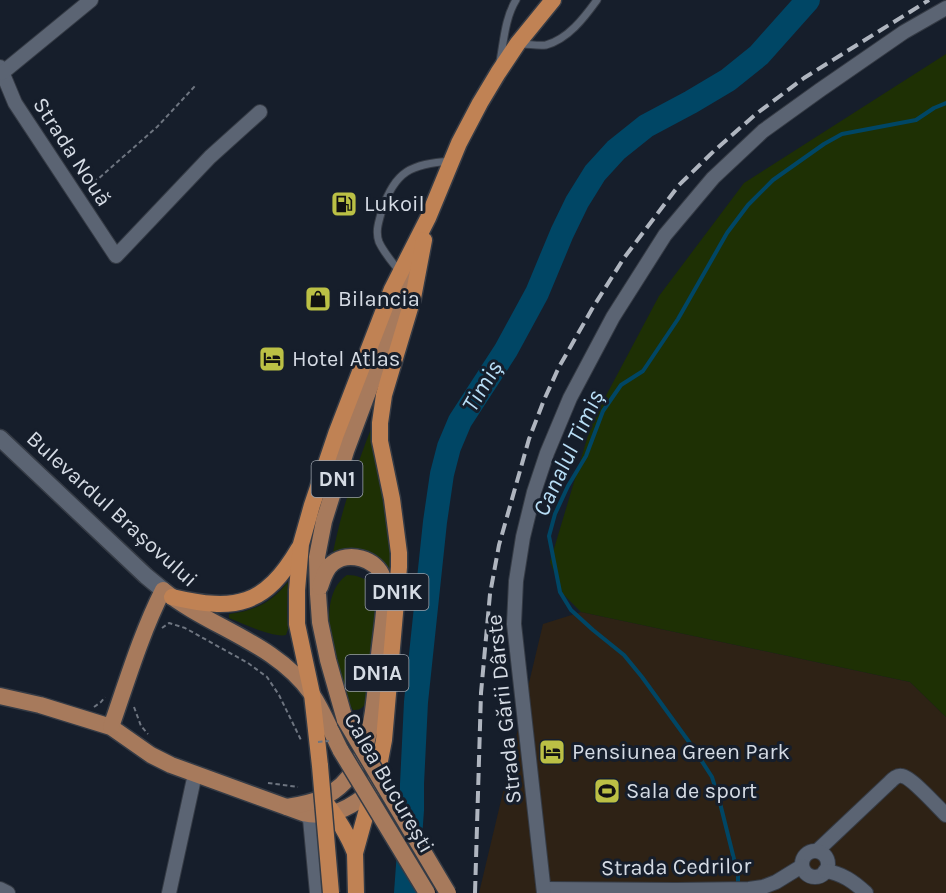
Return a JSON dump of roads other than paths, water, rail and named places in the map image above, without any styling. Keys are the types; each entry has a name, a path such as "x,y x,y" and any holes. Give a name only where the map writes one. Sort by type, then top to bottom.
{"highway":[{"name":"Calea București","path":"312,694 297,624 301,544 336,434 392,289 428,218 451,161 480,103 519,43 553,0"},
{"name":"DN1K","path":"356,893 355,853 384,740 399,567 397,532 382,455 380,423 384,395 413,298 428,218"},
{"path":"167,594 194,602 222,605 255,597 268,588 281,574 301,544"},
{"path":"312,694 311,744 320,766 331,893"},
{"name":"DN1K","path":"322,798 349,838 355,853"}],"main road":[{"name":"Calea București","path":"428,218 322,529 317,557 318,594 320,622 328,660 345,720 448,893"},
{"name":"Bulevardul Brașovului","path":"0,438 167,594 274,656 312,694"},
{"name":"DN1A","path":"287,807 322,798 343,784 358,762 367,741 371,722 384,603 382,577 379,569 371,562 362,559 344,558 332,563 324,574 318,594"},
{"path":"111,728 146,627 167,594"},
{"name":"Calea București","path":"312,694 341,751 427,893"},
{"path":"0,696 88,719 111,728 151,755 195,774 303,813 321,815 334,813 361,800 373,789"}],"street":[{"path":"1,70 91,0"},
{"name":"Strada Gării Dârste","path":"544,891 514,624 516,581 523,537 534,492 547,453 570,398 613,317 665,235 713,178 772,124 904,32 946,8"},
{"name":"Strada Nouă","path":"1,70 15,103 116,256 210,157 260,112"},
{"path":"169,893 195,774"},
{"path":"818,851 825,856 828,863 825,871 818,876 810,876 802,866 803,858 809,852 818,851 895,777 908,778 946,815"},
{"path":"303,813 310,819 317,893"},
{"name":"Strada Cedrilor","path":"544,891 749,889 776,882 802,866"},
{"path":"825,871 839,874 856,883 866,893"},
{"path":"0,889 8,893"}],"lane":[{"path":"498,73 507,22 516,0"},
{"path":"519,43 545,45 560,38 575,28 597,0"},
{"path":"401,273 379,241 376,229 386,201 398,178 414,167 451,161"}],"waterway":[{"name":"Timiș","path":"406,893 416,702 435,522 442,474 449,447 460,421 506,350 537,293 577,202 595,173 616,150 646,126 728,80 759,55 808,0"},
{"name":"Canalul Timiș","path":"738,887 738,875 712,777 692,746 624,655 571,610 560,592 549,536 555,514 586,456 603,411 621,385 643,371 678,319 727,233 748,205 773,180 842,134 916,120 946,103"}],"railway":[{"path":"475,893 481,693 490,594 499,545 529,439 559,367 624,258 679,185 756,114 804,78 929,0"}],"place":[{"name":"Lukoil","path":"344,204"},
{"name":"Bilancia","path":"318,299"},
{"name":"Hotel Atlas","path":"272,359"},
{"name":"Pensiunea Green Park","path":"552,752"},
{"name":"Sala de sport","path":"607,791"}]}
